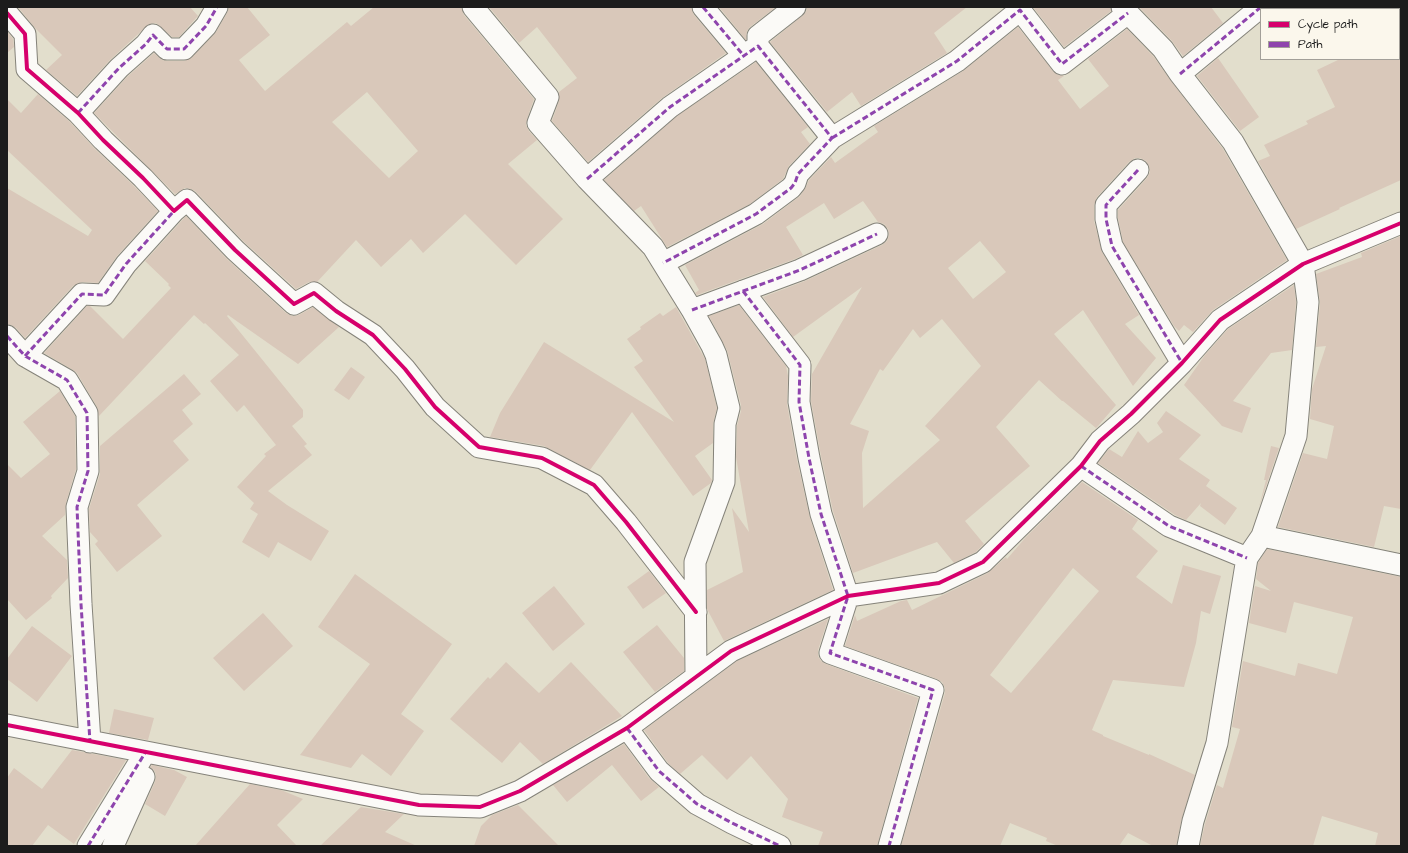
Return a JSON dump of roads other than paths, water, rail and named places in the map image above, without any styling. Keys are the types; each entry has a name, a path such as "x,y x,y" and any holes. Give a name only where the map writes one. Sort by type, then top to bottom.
{"street":[{"path":"78,113 119,68 146,44 153,35 167,50 184,48 206,26 217,7"},
{"path":"473,7 548,97 538,123 587,179 653,247 692,310 716,355 729,408 726,424 724,482 695,562 696,676"},
{"path":"703,7 751,51 832,138"},
{"path":"587,179 670,107 751,51 758,36 795,7"},
{"path":"1180,74 1261,7"},
{"path":"664,263 756,214 791,188 795,183 798,174 832,138 957,61 1020,10 1062,64 1125,10 1163,49 1180,74 1233,142 1303,264 1308,302 1296,436 1262,536 1247,558 1217,743 1193,821 1188,846"},
{"path":"7,13 25,34 27,69 78,113 174,211"},
{"path":"1138,170 1106,205 1106,219 1112,246 1182,364"},
{"path":"25,356 82,294 104,295 126,264 174,211 187,200 235,250 294,304 314,293 336,311 373,334 405,369 435,407 479,447 542,458 594,485 626,522 696,612"},
{"path":"7,726 419,805 480,807 520,791 627,728 731,651 848,596 939,583 983,562 1081,466 1100,441 1131,414 1182,364 1220,320 1303,264 1401,223"},
{"path":"692,310 800,270 878,234"},
{"path":"743,291 800,365 800,402 809,458 822,514 848,596 830,652 933,690 889,846"},
{"path":"7,336 25,356 67,380 87,413 88,471 77,507 81,604 90,742"},
{"path":"1081,466 1169,526 1247,558"},
{"path":"1262,536 1401,565"},
{"path":"627,728 659,771 697,804 780,846"},
{"path":"88,846 150,753"},
{"path":"113,846 150,753"}]}
